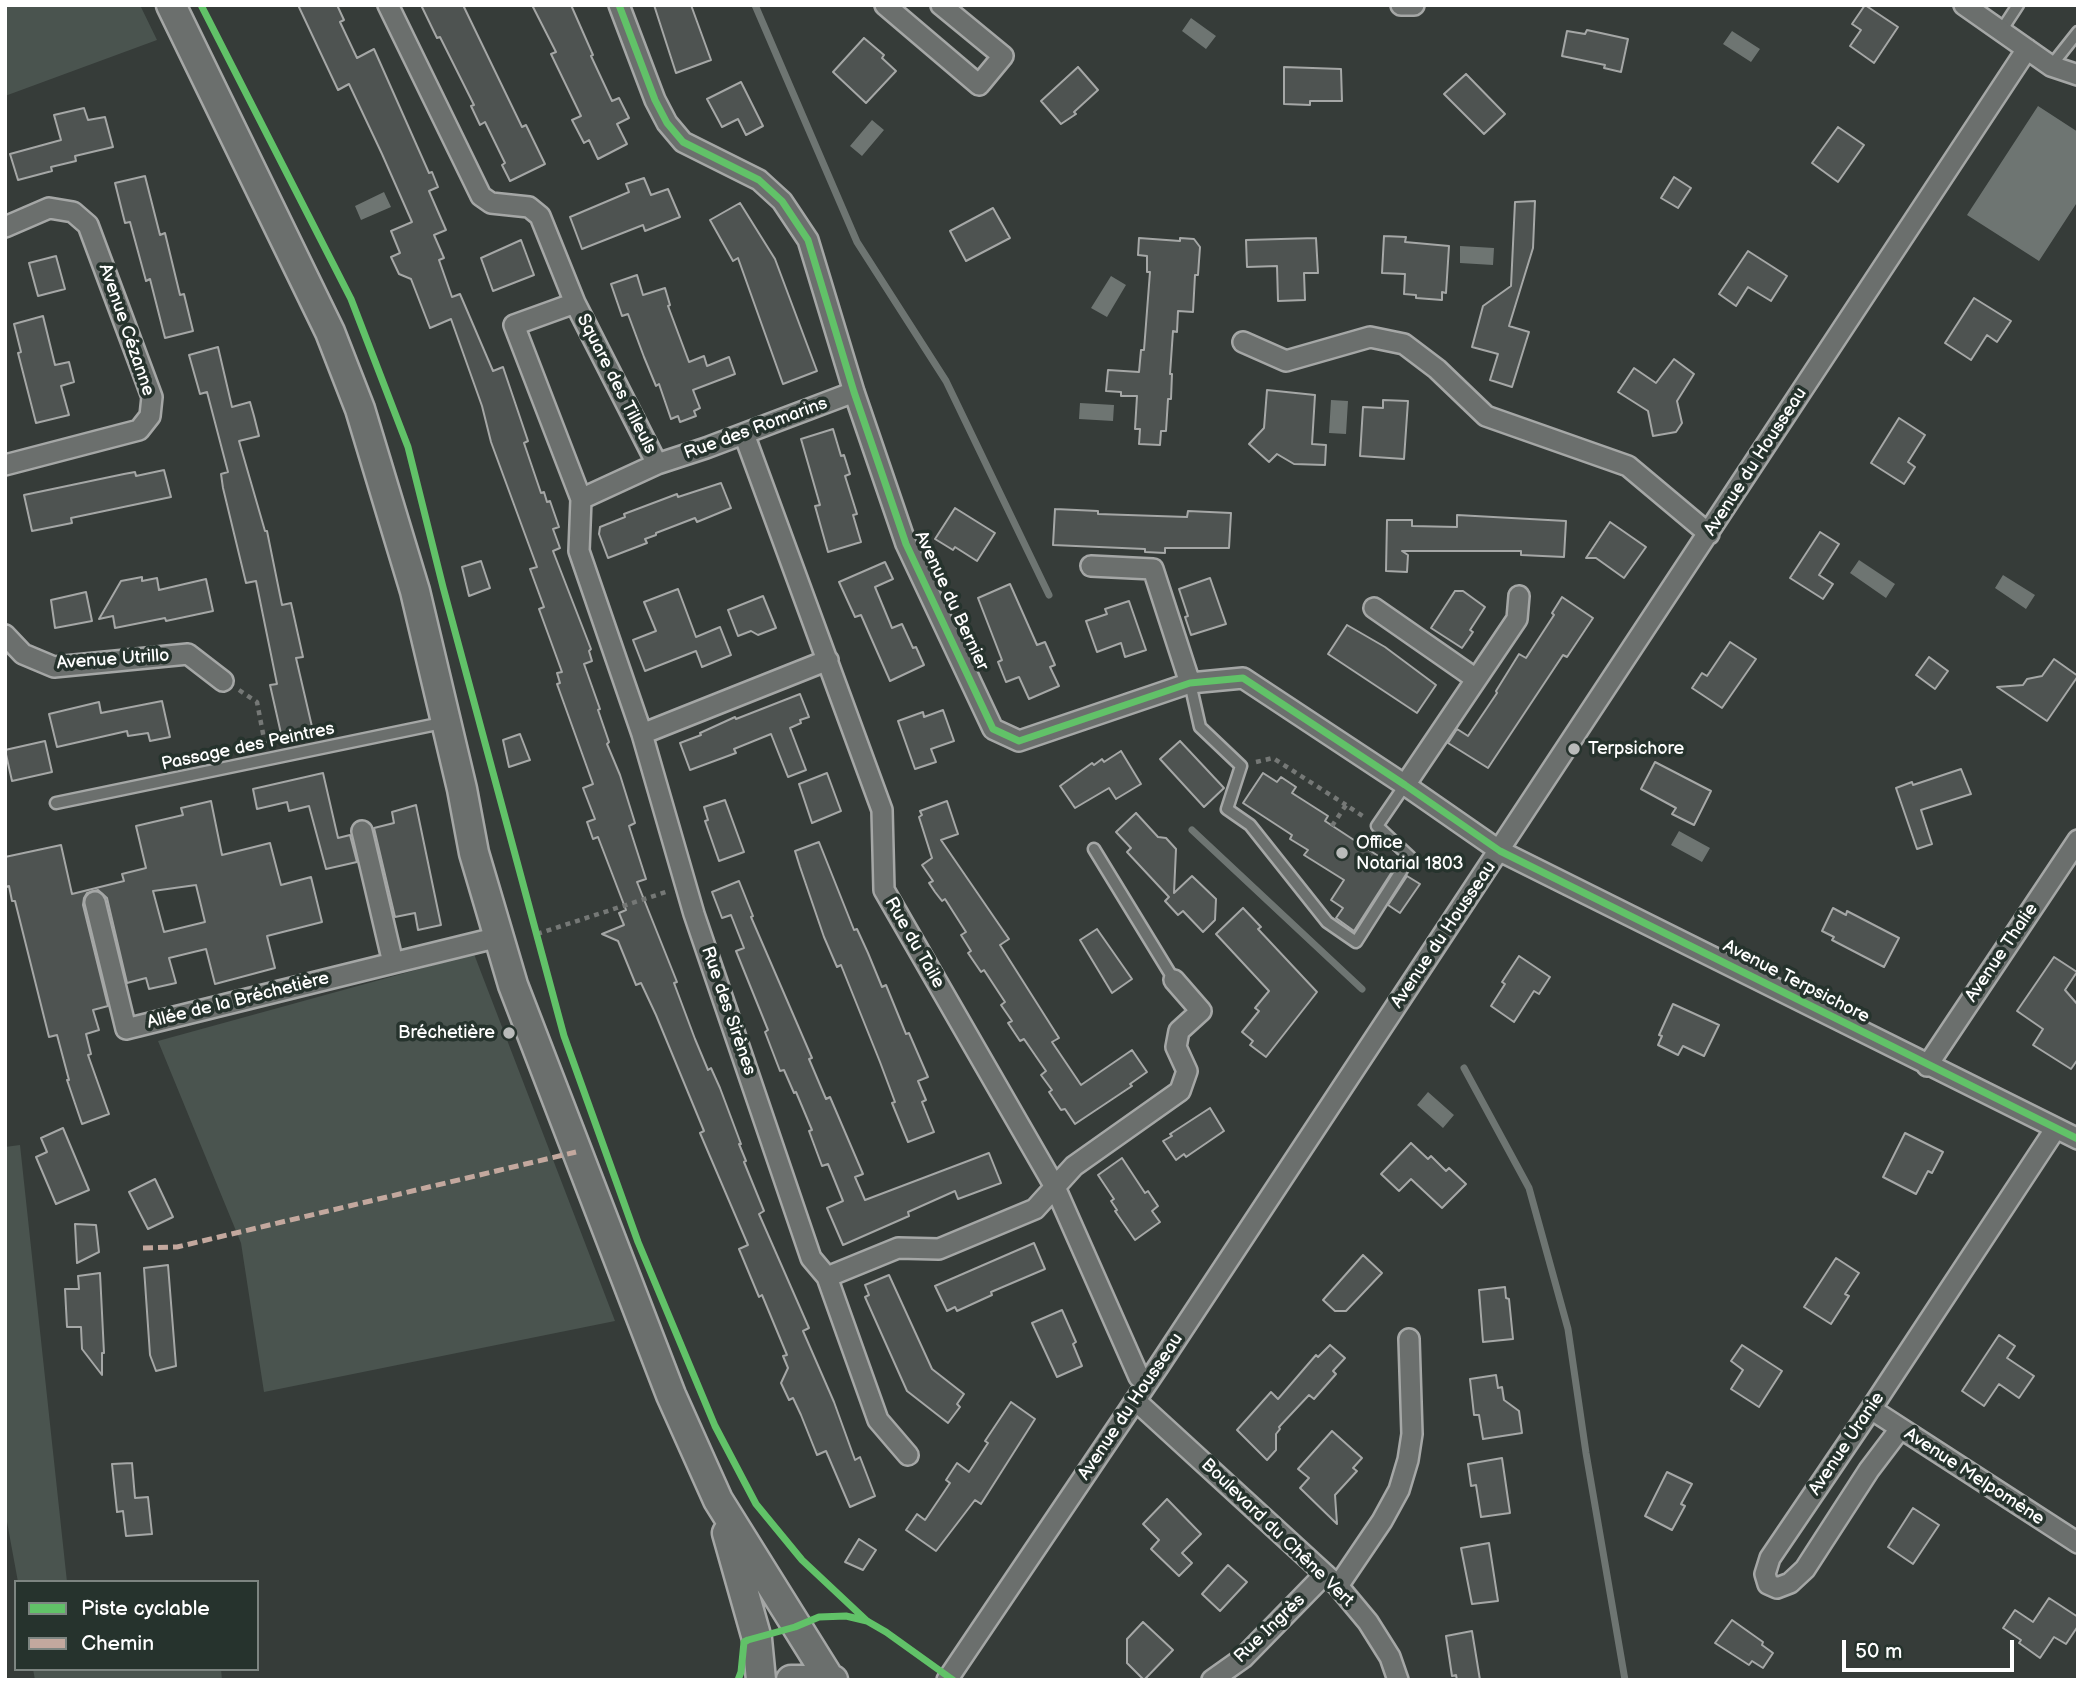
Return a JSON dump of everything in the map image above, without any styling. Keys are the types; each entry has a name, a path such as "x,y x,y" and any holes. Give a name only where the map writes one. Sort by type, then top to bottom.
{"main road":[{"path":"171,5 330,332 350,383 415,591 474,853 513,985 671,1395 718,1500 831,1679"},
{"path":"718,1500 757,1639 761,1680"},
{"path":"791,1680 831,1679"}],"street":[{"path":"388,5 481,197 491,203 529,207 540,216 575,303"},
{"name":"Avenue du Bernier","path":"619,5 655,100 667,123 683,142 759,180 782,201 808,240 854,392 906,544 993,729 1019,741 1190,683 1243,678 1500,850"},
{"path":"885,5 979,85 1003,56 941,5"},
{"path":"1401,5 1414,5"},
{"path":"1964,5 2051,66 2078,75"},
{"name":"Avenue du Housseau","path":"946,1679 1136,1401 2027,49"},
{"name":"Avenue Cézanne","path":"5,226 49,208 72,212 88,225 152,397 150,416 139,430 5,465"},
{"name":"Square des Tilleuls","path":"575,303 657,464 581,499 514,325 575,303"},
{"path":"1243,342 1286,361 1370,337 1404,344 1437,369 1486,416 1628,466 1709,534"},
{"name":"Rue des Romarins","path":"657,464 854,392"},
{"name":"Rue du Taile","path":"744,434 882,810 884,890 1055,1187 1139,1377 1147,1383"},
{"name":"Rue des Sirènes","path":"581,499 579,551 642,734 686,886 811,1258 827,1276 878,1420 908,1455"},
{"path":"1091,566 1153,569 1190,683"},
{"path":"1405,785 1517,619 1519,596"},
{"path":"1374,608 1476,679"},
{"name":"Avenue Utrillo","path":"5,635 23,654 54,667 188,654 223,681"},
{"path":"642,734 828,660"},
{"path":"362,831 393,963"},
{"name":"Avenue Thalie","path":"1927,1066 2078,840"},
{"name":"Avenue Terpsichore","path":"1500,850 1927,1066 2078,1139"},
{"name":"Allée de la Bréchetière","path":"95,902 127,1028 499,937"},
{"path":"827,1276 898,1248 939,1249 1035,1209 1074,1166 1180,1091 1187,1070 1176,1047 1179,1031 1201,1011 1174,980"},
{"name":"Avenue Uranie","path":"1900,1429 1869,1470 1805,1569 1790,1583 1777,1588 1768,1584 1765,1574 1770,1558 2056,1128"},
{"name":"Rue Ingrès","path":"1212,1680 1243,1658 1332,1580 1382,1521 1399,1490 1412,1434 1409,1339"},
{"name":"Boulevard du Chêne Vert","path":"1136,1401 1332,1580 1368,1622 1390,1657 1398,1680"},
{"name":"Avenue Melpomène","path":"1871,1409 2078,1544"}],"lane":[{"path":"2001,32 2018,5"},
{"path":"2051,66 2078,32"},
{"path":"1190,683 1200,727 1241,766 1227,809 1250,825 1326,922 1356,942 1410,857 1377,826 1405,785"},
{"name":"Passage des Peintres","path":"56,803 446,722"},
{"path":"1094,849 1174,980"}],"path":[{"path":"223,681 257,702 268,759"},
{"path":"1241,766 1273,758 1377,826"},
{"path":"1332,826 1346,805"},
{"path":"537,934 686,886"},
{"path":"534,922 541,947"}],"shaded area":[{"path":"5,5 140,5 157,40 5,96"},
{"path":"1191,18 1216,36 1206,49 1182,31"},
{"path":"1732,31 1760,49 1751,62 1723,44"},
{"path":"2038,106 2078,132 2078,201 2039,261 1967,215"},
{"path":"872,120 884,130 862,156 850,146"},
{"path":"384,192 391,207 361,220 355,206"},
{"path":"1460,246 1494,248 1493,265 1460,263"},
{"path":"1111,276 1126,285 1107,317 1091,308"},
{"path":"1331,400 1348,401 1346,434 1329,433"},
{"path":"1080,403 1114,405 1113,421 1079,419"},
{"path":"1859,560 1895,584 1886,598 1850,573"},
{"path":"2003,575 2035,595 2026,609 1995,588"},
{"path":"1679,831 1710,848 1702,862 1671,845"},
{"path":"474,954 615,1321 264,1392 241,1243 158,1041"},
{"path":"1428,1092 1454,1115 1443,1128 1417,1105"},
{"path":"20,1145 67,1580 18,1580 5,1511 5,1147"},
{"path":"33,1671 221,1671 222,1680 35,1680"}],"building":[{"path":"298,5 337,5 344,20 340,22 357,58 374,49 429,173 432,172 438,187 429,191 446,230 434,235 444,258 439,260 452,297 460,294 493,371 503,367 528,441 524,443 541,493 544,492 547,502 550,501 559,527 553,529 560,548 553,551 591,649 589,651 592,661 584,664 600,709 598,710 609,742 607,744 635,823 629,826 646,879 637,882 677,982 674,983 695,1039 708,1070 711,1068 720,1088 741,1144 746,1161 744,1162 764,1211 759,1214 809,1328 803,1331 834,1402 855,1460 860,1457 875,1496 850,1507 826,1451 817,1455 793,1398 789,1400 781,1383 788,1368 783,1356 787,1355 739,1249 748,1245 700,1133 704,1131 656,1015 641,983 636,985 618,941 602,934 624,925 619,913 626,910 598,837 593,839 587,822 595,819 583,788 593,784 557,684 560,683 557,673 562,672 539,609 544,607 530,569 537,567 491,442 482,406 451,319 430,328 411,279 399,274 391,257 400,253 391,231 412,222 349,84 338,90"},
{"path":"421,5 463,5 522,127 526,125 545,164 510,181 502,165 505,163 485,122 480,125 471,106 474,105"},
{"path":"532,5 571,5 612,101 619,98 629,118 617,124 627,144 598,159 589,140 584,143 572,120 581,116 551,54 556,52"},
{"path":"654,5 691,5 711,60 676,73"},
{"path":"1865,5 1898,27 1874,63 1850,46 1861,30 1852,24"},
{"path":"1587,30 1628,39 1621,72 1604,68 1605,65 1562,56 1567,31 1585,34"},
{"path":"864,38 884,55 882,58 896,71 866,103 833,72"},
{"path":"1078,67 1098,90 1074,112 1076,114 1061,124 1041,101"},
{"path":"1284,67 1341,69 1342,101 1310,101 1310,105 1284,104"},
{"path":"1466,74 1505,114 1484,134 1444,94"},
{"path":"741,82 763,126 746,135 738,119 722,127 707,99"},
{"path":"84,108 88,120 105,117 113,147 75,156 76,161 18,180 10,154 61,140 54,115"},
{"path":"1838,127 1864,145 1838,182 1812,163"},
{"path":"145,176 160,235 165,233 180,295 184,294 193,331 165,338 150,279 146,281 130,222 125,223 115,183"},
{"path":"1674,177 1691,188 1678,208 1661,198"},
{"path":"644,178 651,195 668,189 680,217 645,231 643,225 582,249 570,217 629,192 626,184"},
{"path":"1535,201 1533,248 1509,326 1529,332 1512,387 1490,380 1498,354 1472,347 1483,306 1511,286 1515,202"},
{"path":"740,203 775,259 817,371 783,384 738,258 733,261 710,220"},
{"path":"993,208 1010,238 966,261 950,231"},
{"path":"1384,236 1406,237 1405,242 1449,246 1446,293 1442,292 1442,300 1404,294 1405,274 1382,273"},
{"path":"1139,238 1180,241 1180,238 1194,239 1200,247 1193,312 1178,311 1177,332 1173,331 1171,399 1168,399 1166,431 1161,431 1160,445 1139,444 1140,429 1135,429 1137,396 1121,396 1121,392 1106,391 1108,370 1139,372 1141,350 1144,350 1150,272 1147,272 1147,256 1138,255"},
{"path":"1316,238 1318,273 1304,273 1305,300 1278,301 1277,266 1247,267 1246,240"},
{"path":"521,240 534,275 493,291 481,258"},
{"path":"1748,251 1787,276 1771,301 1748,287 1736,306 1719,294"},
{"path":"56,256 65,289 38,296 29,263"},
{"path":"637,275 643,295 665,288 670,305 668,306 689,362 704,356 707,366 729,357 735,374 693,390 700,408 694,411 696,416 680,422 678,416 671,419 659,384 656,386 628,314 622,316 611,284"},
{"path":"1974,298 2011,321 1997,342 1987,335 1971,360 1945,343"},
{"path":"43,316 55,365 69,362 74,382 61,386 69,415 36,423 18,353 21,352 14,324"},
{"path":"218,347 232,407 250,402 254,416 259,436 239,441 267,531 282,605 291,603 303,657 296,658 313,731 282,738 270,685 277,684 256,581 246,583 223,488 221,474 228,472 207,392 200,394 189,355"},
{"path":"1674,359 1694,374 1677,401 1682,423 1676,432 1653,436 1648,411 1618,392 1634,368 1656,383"},
{"path":"1267,390 1315,395 1312,444 1326,445 1325,465 1294,464 1277,454 1269,462 1249,444 1264,428"},
{"path":"1383,400 1408,401 1404,459 1360,456 1363,407 1383,408"},
{"path":"1899,418 1925,435 1908,462 1915,467 1904,484 1871,463"},
{"path":"833,429 850,474 845,476 857,514 853,515 861,542 828,552 815,506 820,505 801,439"},
{"path":"164,470 171,497 71,518 72,523 32,531 24,495 135,472 136,476"},
{"path":"721,483 731,508 697,522 695,518 656,533 645,539 647,543 608,558 599,534 600,527 625,517 624,514 677,494 678,497"},
{"path":"955,508 995,533 977,561 955,547 953,550 935,539"},
{"path":"1055,509 1098,511 1098,514 1187,517 1188,511 1231,513 1229,548 1165,548 1165,553 1145,552 1145,549 1053,545"},
{"path":"1457,515 1566,521 1564,557 1521,555 1521,551 1402,551 1408,555 1407,572 1386,571 1387,520 1412,520 1412,526 1457,527"},
{"path":"1610,522 1646,547 1624,578 1596,558 1586,558"},
{"path":"1820,532 1839,544 1819,575 1833,584 1823,599 1790,578"},
{"path":"481,561 490,588 469,596 462,567"},
{"path":"885,562 893,579 875,587 892,628 902,624 924,665 890,681 861,615 855,617 839,582"},
{"path":"142,577 142,581 157,578 159,590 206,579 213,611 115,628 113,616 99,619 121,581"},
{"path":"1210,578 1226,624 1191,635 1179,589"},
{"path":"1010,584 1037,645 1045,642 1055,665 1050,667 1059,686 1029,699 1019,677 1006,682 998,662 1002,660 978,598"},
{"path":"678,589 696,637 720,627 731,655 702,667 696,651 645,671 633,640 656,631 644,602"},
{"path":"1455,591 1463,591 1485,607 1462,648 1431,628"},
{"path":"86,592 92,621 55,628 51,600"},
{"path":"763,596 776,628 758,635 751,631 738,636 728,610"},
{"path":"1562,597 1593,618 1567,657 1563,655 1488,768 1448,743 1457,729 1468,736 1519,654 1526,658 1554,615 1552,613"},
{"path":"1129,601 1146,650 1125,657 1121,643 1097,652 1086,621 1107,614 1105,609"},
{"path":"1347,625 1385,647 1436,685 1417,713 1328,654"},
{"path":"1730,642 1756,659 1722,708 1692,688 1702,673 1707,676"},
{"path":"1929,657 1948,671 1935,689 1916,675"},
{"path":"2054,659 2078,676 2047,721 1997,687 2023,685 2027,679 2042,676"},
{"path":"800,694 809,717 790,728 806,770 788,777 771,734 734,749 736,753 690,770 680,743 735,717 736,719"},
{"path":"162,701 170,737 150,741 148,733 128,736 127,731 57,747 49,714 99,702 101,713"},
{"path":"943,710 954,741 931,749 936,762 915,769 898,721 923,712 924,717"},
{"path":"520,734 530,760 509,767 503,740"},
{"path":"45,741 52,772 12,781 5,750"},
{"path":"1180,741 1224,788 1204,807 1160,759"},
{"path":"1121,751 1141,784 1116,799 1109,788 1075,808 1060,786 1092,763 1094,765 1102,759 1104,762"},
{"path":"1655,762 1711,791 1694,825 1672,814 1676,808 1641,789"},
{"path":"1961,769 1971,794 1921,810 1932,844 1917,849 1896,788"},
{"path":"323,773 338,838 350,835 357,862 326,869 309,806 289,811 287,802 257,809 253,789"},
{"path":"827,773 841,811 812,823 799,784"},
{"path":"1263,773 1277,782 1281,777 1296,787 1292,793 1328,816 1325,821 1395,867 1354,931 1336,918 1343,908 1331,900 1344,880 1304,855 1308,850 1290,839 1292,835 1243,803"},
{"path":"725,800 744,852 719,861 705,821 708,820 704,807"},
{"path":"211,801 222,855 270,843 281,885 311,877 322,922 267,936 275,968 215,984 206,949 169,958 176,983 149,989 146,978 127,983 107,898 98,890 87,893 83,905 108,1006 93,1010 99,1030 86,1034 91,1054 88,1055 109,1114 82,1124 67,1080 57,1035 49,1037 15,901 12,901 9,886 5,887 5,857 61,845 72,894 124,881 122,874 146,868 136,826 183,815 181,808","holes":["196,885 205,922 164,932 153,891"]},
{"path":"947,801 958,834 941,840 1009,939 1000,945 1059,1038 1052,1042 1081,1085 1132,1050 1147,1072 1130,1084 1132,1086 1075,1124 1049,1092 1052,1090 1041,1075 1046,1071 1024,1039 1020,1041 1008,1023 1012,1021 1001,1005 1005,1002 984,970 981,972 968,953 971,951 961,935 966,932 945,899 942,901 929,883 933,881 922,865 932,858 919,817 922,815 920,811"},
{"path":"416,805 441,925 418,930 415,913 395,917 374,828 394,823 392,812"},
{"path":"1136,813 1158,837 1166,838 1176,849 1174,893 1192,876 1216,899 1215,920 1203,932 1183,911 1178,915 1165,901 1169,897 1127,852 1131,848 1116,832"},
{"path":"819,842 854,930 857,929 882,987 886,985 906,1034 909,1033 928,1077 918,1081 926,1100 922,1102 934,1132 908,1142 892,1103 895,1102 880,1062 841,965 837,967 824,937 795,851"},
{"path":"1407,876 1420,884 1400,913 1388,905"},
{"path":"739,881 753,916 751,917 812,1058 809,1059 826,1099 830,1097 863,1174 855,1177 865,1200 989,1153 1001,1183 958,1199 955,1191 908,1212 909,1216 843,1245 827,1208 843,1201 828,1164 822,1166 809,1131 812,1130 796,1092 794,1093 784,1070 780,1071 765,1032 768,1030 736,951 744,948 731,915 722,918 712,892"},
{"path":"1243,908 1261,927 1258,929 1317,992 1266,1057 1250,1045 1253,1041 1242,1032 1259,1011 1255,1008 1269,991 1216,934"},
{"path":"1833,908 1846,915 1847,911 1899,938 1884,967 1832,940 1834,937 1822,931"},
{"path":"1097,929 1132,979 1112,993 1080,940"},
{"path":"1519,956 1550,977 1539,994 1534,991 1514,1022 1491,1006 1505,984 1502,982"},
{"path":"2054,957 2077,972 2065,990 2078,1005 2078,1059 2071,1069 2033,1045 2043,1029 2017,1011"},
{"path":"1673,1004 1719,1025 1704,1056 1683,1046 1678,1055 1658,1045 1662,1036 1659,1035"},
{"path":"1210,1108 1224,1131 1186,1157 1184,1154 1176,1160 1163,1141"},
{"path":"63,1128 89,1190 56,1204 36,1157 47,1152 41,1138"},
{"path":"1905,1133 1943,1152 1932,1173 1928,1171 1916,1194 1883,1177"},
{"path":"1411,1143 1428,1159 1431,1156 1446,1171 1449,1168 1466,1184 1442,1208 1411,1179 1399,1191 1381,1174"},
{"path":"1122,1158 1145,1193 1148,1191 1158,1206 1152,1211 1160,1222 1135,1240 1115,1211 1117,1210 1111,1201 1114,1199 1098,1175"},
{"path":"155,1179 173,1217 148,1229 129,1192"},
{"path":"75,1224 96,1225 99,1252 77,1263"},
{"path":"1034,1243 1045,1269 991,1292 992,1295 957,1311 955,1307 947,1311 935,1286"},
{"path":"1363,1255 1382,1273 1346,1311 1335,1311 1323,1300"},
{"path":"1836,1258 1859,1273 1845,1294 1849,1296 1831,1324 1804,1307"},
{"path":"168,1265 176,1366 156,1371 150,1355 144,1268"},
{"path":"100,1273 104,1353 102,1375 82,1349 81,1327 67,1327 65,1289 79,1289 78,1276"},
{"path":"889,1275 932,1369 964,1394 957,1404 960,1407 948,1423 907,1391 865,1297 869,1295 865,1285"},
{"path":"1505,1287 1506,1298 1509,1299 1513,1339 1483,1342 1479,1290"},
{"path":"1062,1310 1076,1342 1073,1344 1082,1366 1057,1377 1032,1323"},
{"path":"1999,1335 2015,1346 2007,1358 2034,1376 2019,1398 1999,1384 1984,1406 1962,1391"},
{"path":"1330,1345 1345,1358 1333,1371 1336,1374 1314,1399 1309,1395 1279,1427 1276,1450 1267,1460 1237,1430 1271,1392 1278,1399 1316,1355 1318,1357"},
{"path":"1742,1345 1782,1371 1759,1407 1731,1389 1743,1370 1731,1361"},
{"path":"1496,1375 1504,1400 1519,1411 1522,1433 1483,1439 1479,1415 1474,1415 1470,1379"},
{"path":"1011,1402 1035,1419 981,1504 975,1500 936,1551 906,1530 917,1514 925,1520 950,1483 946,1480 957,1463 969,1472 988,1443 985,1441"},
{"path":"1332,1431 1362,1458 1353,1468 1357,1471 1335,1495 1337,1524 1300,1488 1309,1478 1298,1469"},
{"path":"1502,1458 1510,1513 1481,1517 1476,1485 1471,1486 1468,1464"},
{"path":"132,1463 135,1498 148,1497 152,1534 126,1536 123,1511 117,1512 112,1464"},
{"path":"1667,1472 1692,1484 1681,1504 1685,1506 1672,1530 1645,1516"},
{"path":"1167,1499 1201,1534 1182,1553 1192,1563 1179,1576 1151,1549 1159,1540 1143,1524"},
{"path":"1913,1508 1939,1525 1913,1564 1888,1547"},
{"path":"859,1539 876,1550 863,1570 845,1562"},
{"path":"1489,1543 1498,1601 1472,1604 1461,1548"},
{"path":"1228,1565 1247,1582 1220,1611 1202,1594"},
{"path":"2049,1598 2078,1617 2078,1626 2066,1644 2054,1637 2040,1658 2003,1628 2015,1610 2033,1622"},
{"path":"1732,1620 1763,1642 1762,1645 1773,1653 1763,1668 1752,1661 1749,1665 1715,1643"},
{"path":"1143,1622 1173,1650 1144,1680 1127,1663 1127,1639"},
{"path":"1472,1631 1480,1680 1457,1680 1456,1675 1452,1676 1446,1636"}],"waterway":[{"path":"755,5 857,242 946,381 1049,595"},
{"path":"1192,830 1362,989"},
{"path":"1464,1068 1529,1188 1568,1329 1586,1453 1625,1680"}],"marked path":[{"path":"143,1248 177,1247 576,1152"}],"cycle path":[{"path":"201,5 351,299 408,447 564,1036 638,1242 715,1426 756,1504 802,1560 867,1621 953,1680"},
{"path":"619,5 655,100 667,123 683,142 759,180 782,201 808,240 854,392 906,544 993,729 1019,741 1190,683 1243,678 1500,851 2078,1139"},
{"path":"738,1680 744,1642 748,1640 795,1627 819,1617 846,1616 867,1621"}],"place":[{"name":"Terpsichore","path":"1574,749"},
{"name":"Office Notarial 1803","path":"1342,853"},
{"name":"Bréchetière","path":"509,1033"}]}
